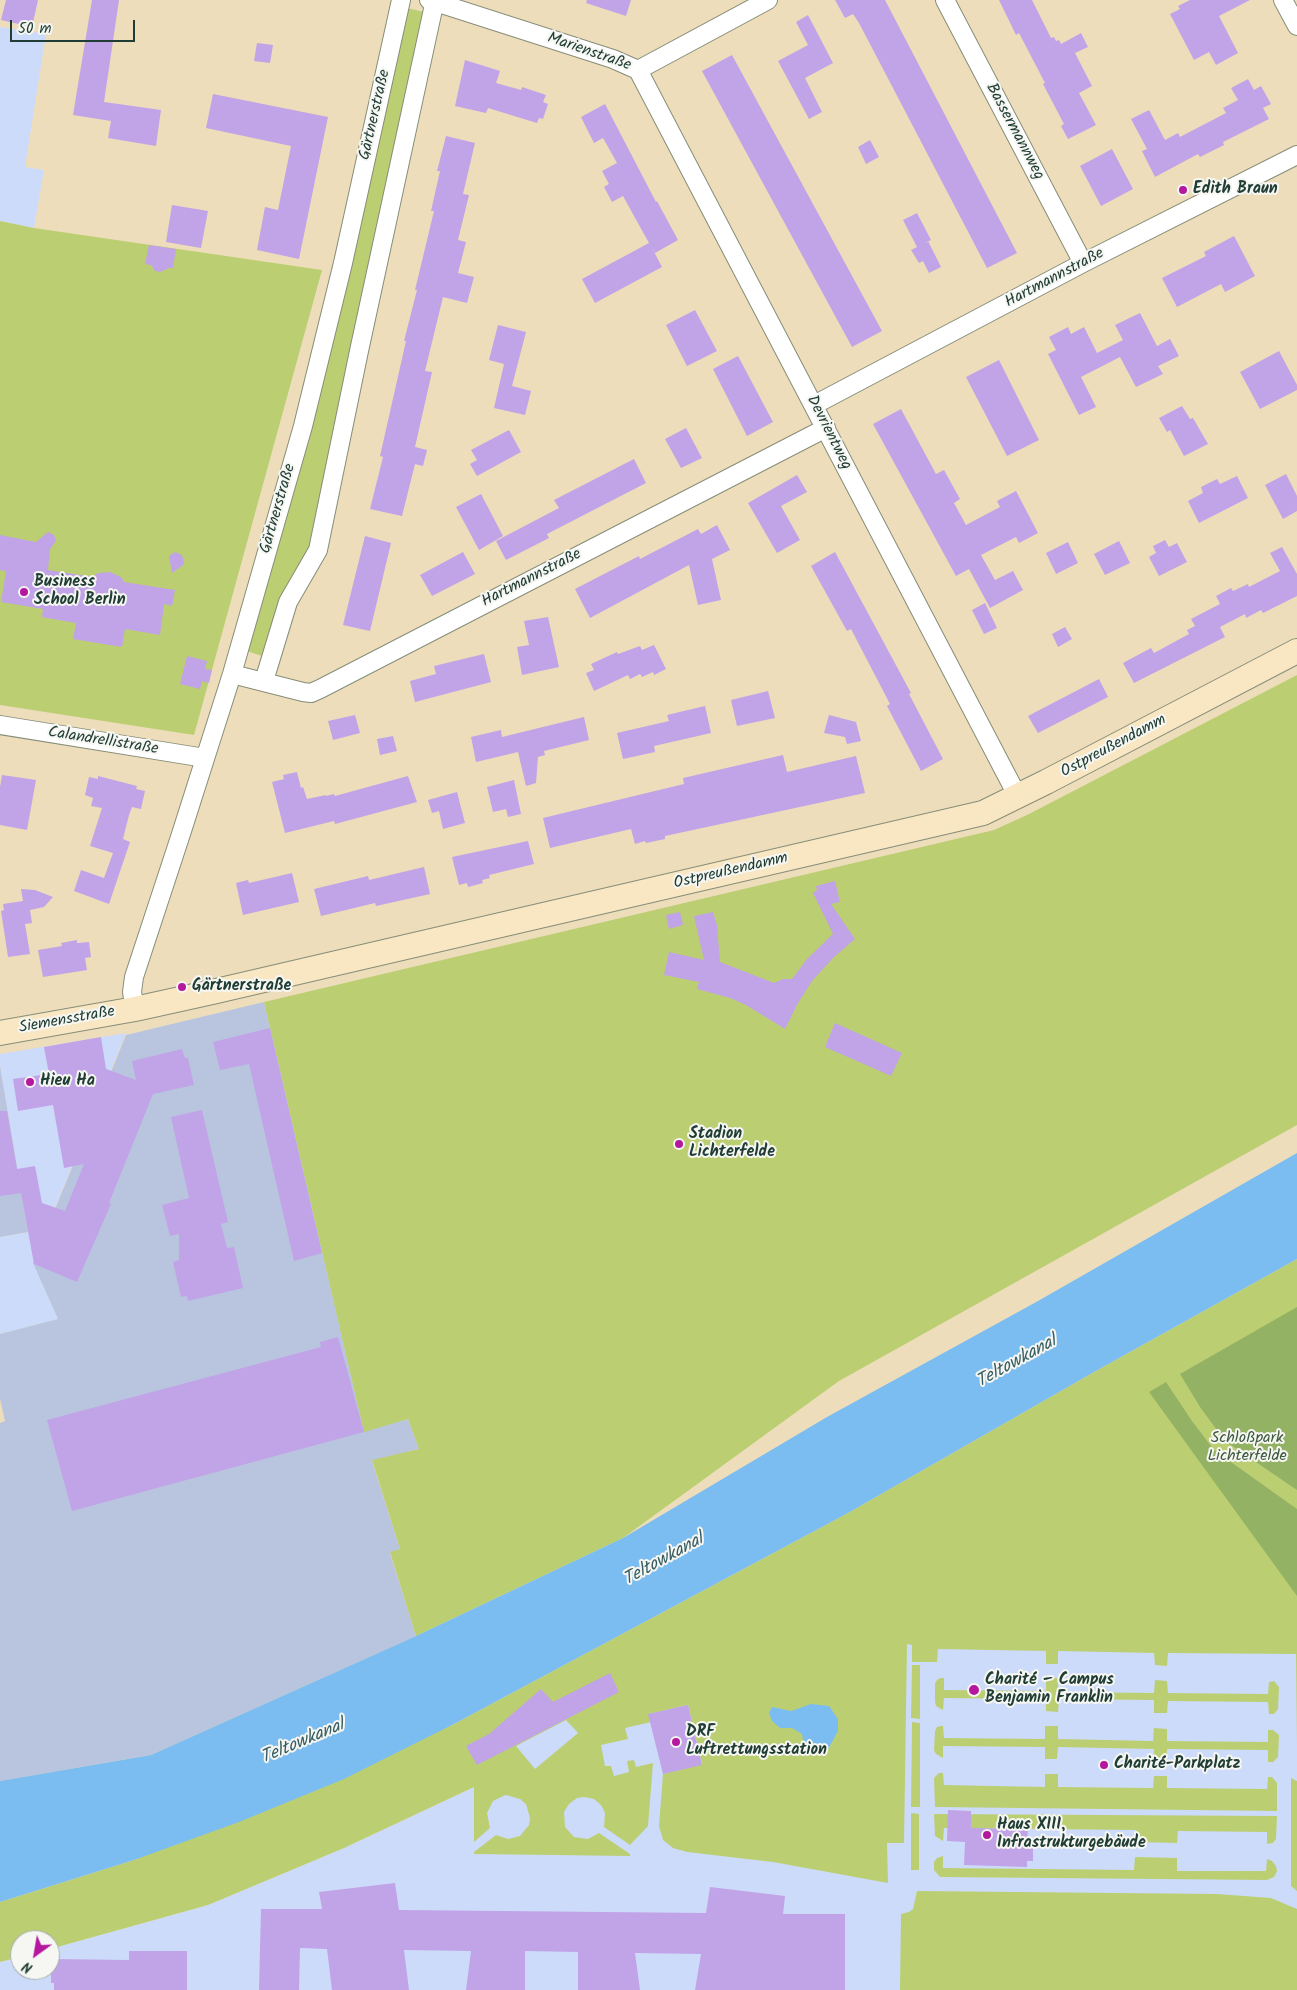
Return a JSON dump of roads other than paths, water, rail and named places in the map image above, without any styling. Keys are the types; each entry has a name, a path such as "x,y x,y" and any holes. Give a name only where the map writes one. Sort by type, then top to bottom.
{"street":[{"name":"Gärtnerstraße","path":"135,1009 132,992 134,977 232,674 303,426 343,263 402,0"},
{"name":"Marienstraße","path":"433,1 613,60 638,70 768,0"},
{"name":"Bassermannweg","path":"945,0 1083,263"},
{"path":"1283,0 1297,26"},
{"name":"Gärtnerstraße","path":"264,681 288,602 318,550 433,1"},
{"name":"Devrientweg","path":"638,70 1018,796"},
{"name":"Hartmannstraße","path":"814,405 1083,263 1297,155"},
{"name":"Hartmannstraße","path":"232,674 311,693 826,428"},
{"name":"Ostpreußendamm","path":"135,1009 983,813 1297,651"},
{"name":"Calandrellistraße","path":"0,726 205,758"},
{"name":"Siemensstraße","path":"0,1033 135,1009"}],"water":[{"name":"Teltowkanal","path":"1297,1153 1297,1259 1094,1372 848,1513 454,1724 344,1779 239,1822 134,1860 0,1902 0,1781 151,1755 416,1636 623,1538 827,1417 1038,1301"},
{"path":"811,1704 829,1706 838,1719 838,1731 827,1751 809,1751 804,1746 802,1734 792,1728 780,1728 772,1721 769,1713 772,1707 791,1711"}],"place":[{"name":"Edith Braun","path":"1183,190"},
{"name":"Business School Berlin","path":"24,592"},
{"name":"Gärtnerstraße","path":"182,987"},
{"name":"Hieu Ha","path":"30,1082"},
{"name":"Stadion Lichterfelde","path":"679,1144"},
{"name":"Charité – Campus Benjamin Franklin","path":"974,1690"},
{"name":"DRF Luftrettungsstation","path":"676,1742"},
{"name":"Charité-Parkplatz","path":"1104,1765"},
{"name":"Haus XIII, Infrastrukturgebäude","path":"987,1835"}],"park label":[{"name":"Schloßpark Lichterfelde","path":"1247,1448"}]}
